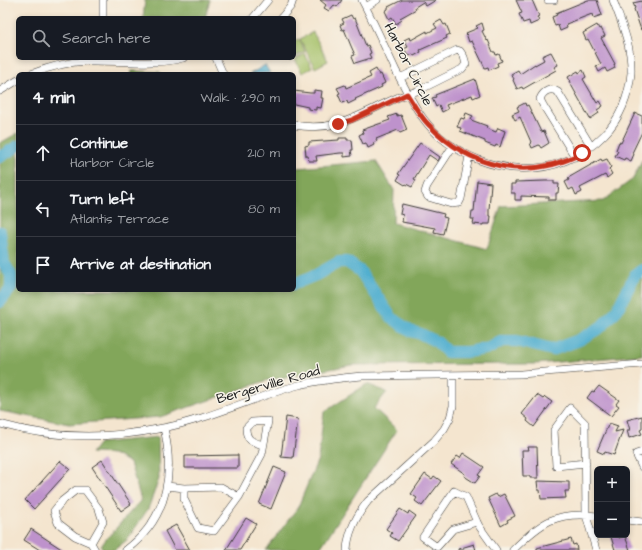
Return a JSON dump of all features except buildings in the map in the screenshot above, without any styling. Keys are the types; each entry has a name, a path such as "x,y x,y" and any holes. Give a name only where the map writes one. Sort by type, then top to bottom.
{"street":[{"path":"103,0 103,16"},
{"path":"255,16 268,0"},
{"path":"283,16 291,6 293,0"},
{"name":"Harbor Circle","path":"362,0 407,94 427,124 439,136 469,156 494,164 524,169 552,166 574,157 603,136 614,123 623,105 629,84 631,63 628,43 613,0"},
{"path":"366,7 377,0"},
{"path":"548,0 554,0"},
{"path":"296,125 315,127 338,124 352,120 407,94 416,92 462,69 466,64 464,57 460,51 457,50 400,78"},
{"path":"37,72 73,62 102,60 148,62 172,60"},
{"path":"217,60 222,72"},
{"path":"0,91 16,81"},
{"path":"574,157 542,105 540,99 545,92 554,89 558,92 591,146"},
{"path":"453,146 427,186 425,192 428,197 451,204 459,203 469,156"},
{"name":"Bergerville Road","path":"0,424 51,433 82,435 131,433 164,428 206,416 278,391 317,381 362,376 453,376 545,373 642,364"},
{"path":"347,550 353,525 368,501 434,441 444,429 450,418 453,406 453,376"},
{"path":"586,463 556,466 554,430 570,408 586,423 586,463 586,515 596,550"},
{"path":"126,550 145,532 155,517 163,500 167,486 170,464 164,428"},
{"path":"184,488 184,499 198,528 214,531 239,497 262,454 264,445"},
{"path":"642,452 636,454 642,467"},
{"path":"167,486 184,488 221,487 239,497"},
{"path":"92,543 103,522 99,509 85,490 76,490 54,511 58,523 75,536 92,543 95,550"},
{"path":"477,522 453,529 437,547 423,537 454,491 466,497 477,522 496,550"},
{"path":"513,550 534,530 551,520 571,515 594,516"},
{"path":"630,520 642,522"}],"green space":[{"path":"145,0 210,0 206,16 143,16"},
{"path":"313,32 328,61 315,68 300,39"},
{"path":"299,39 305,52 296,56 296,41"},
{"path":"305,54 312,68 302,73 296,58"},
{"path":"132,71 159,72 132,72"},
{"path":"16,134 16,292 296,292 296,167 376,161 394,190 393,223 487,249 501,206 603,201 633,179 642,160 642,355 535,364 352,365 265,381 160,417 69,424 0,411 0,143"},
{"path":"367,384 387,392 374,408 397,430 319,550 266,550 298,507 318,459 324,412"},
{"path":"158,437 159,479 148,509 127,540 114,550 103,550 101,545 141,500 130,463 113,454 91,453 99,443"}],"water":[{"path":"265,65 269,72 253,72"}],"waterway":[{"path":"0,157 16,147"},
{"path":"0,232 4,263 11,275 11,288 0,302"},
{"path":"296,283 316,275 339,262 347,262 360,271 391,317 410,331 421,334 437,342 447,352 467,352 490,348 502,341 517,341 552,350 579,340 601,327 617,310 635,275 642,270"}],"route":[{"path":"338,124 352,120 407,94 427,124 439,136 469,156 494,164 524,169 552,166 582,153"}]}
